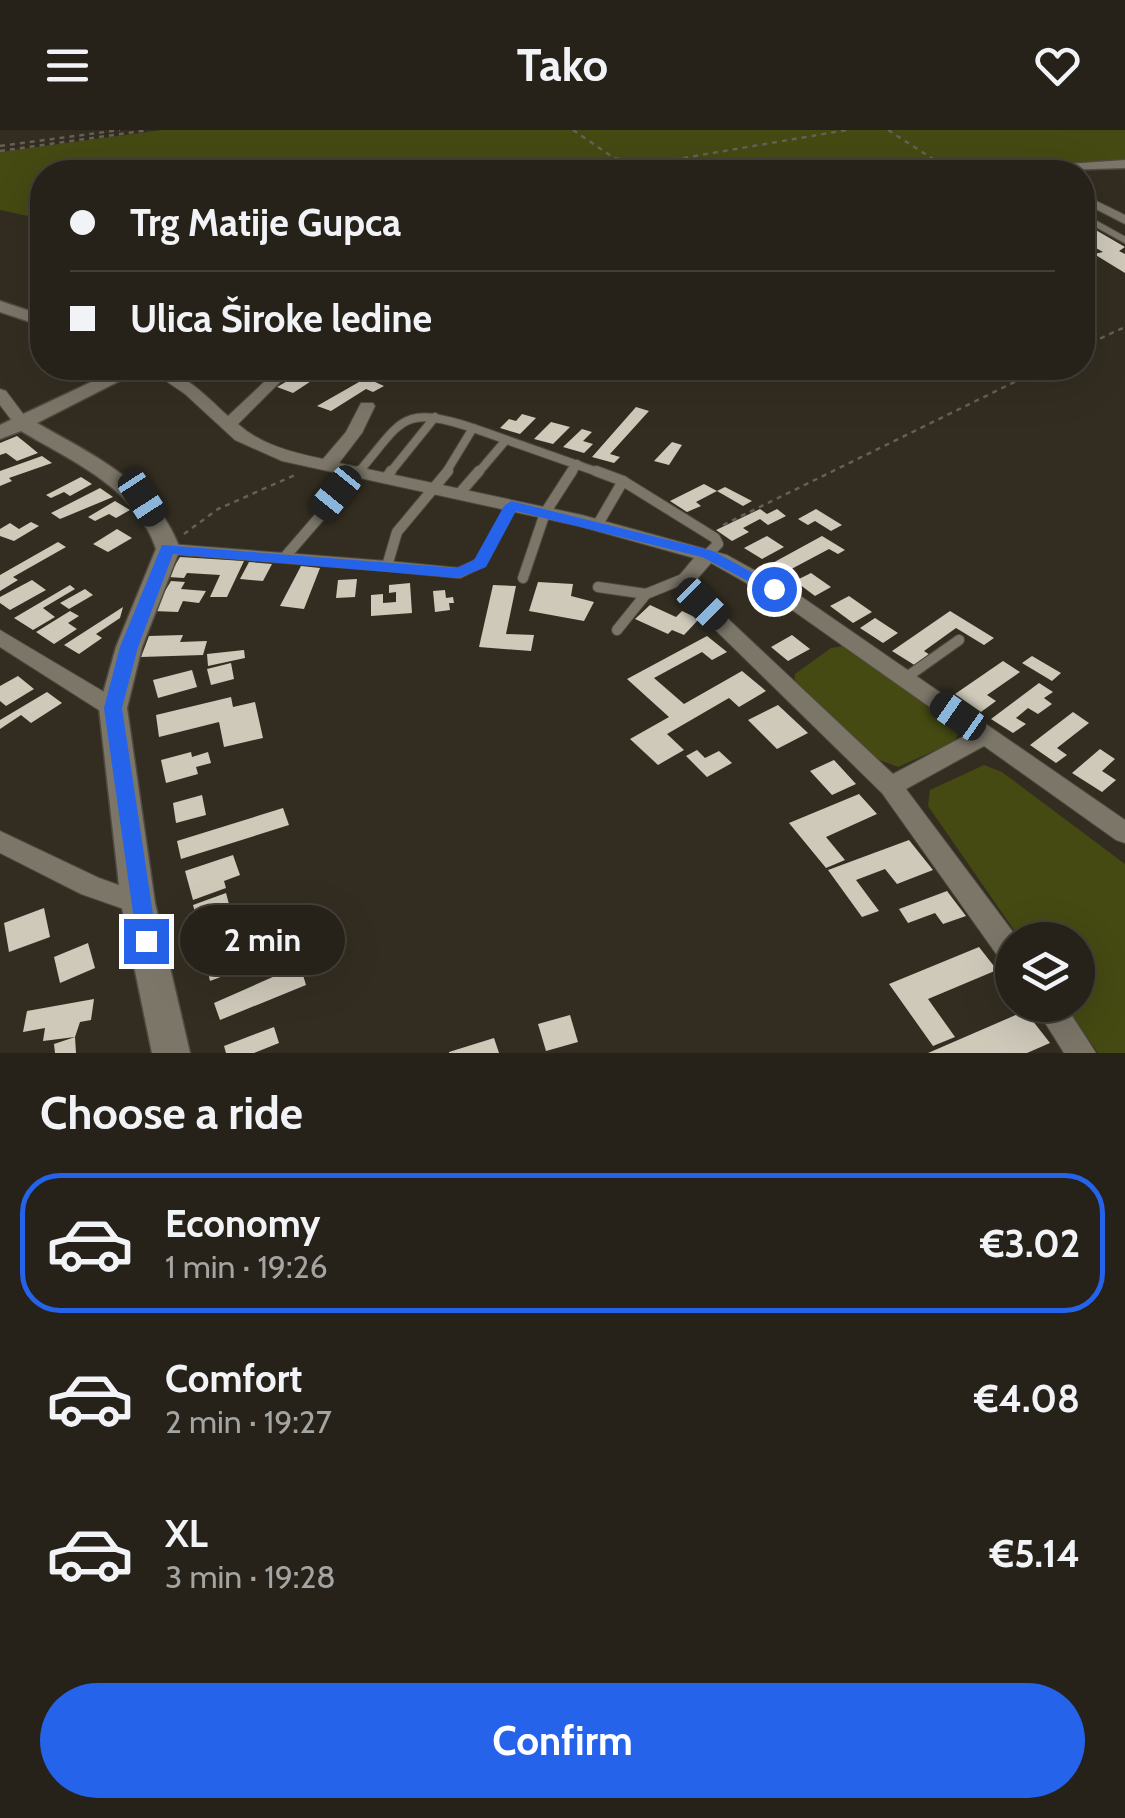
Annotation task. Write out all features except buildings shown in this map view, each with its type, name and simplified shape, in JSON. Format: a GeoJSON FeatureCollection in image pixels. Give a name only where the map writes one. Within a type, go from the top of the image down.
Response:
{"type":"FeatureCollection","features":[{"type":"Feature","properties":{"kind":"street"},"geometry":{"type":"LineString","coordinates":[[1095,167],[1125,164]]}},
{"type":"Feature","properties":{"kind":"street"},"geometry":{"type":"LineString","coordinates":[[1095,206],[1125,224]]}},
{"type":"Feature","properties":{"kind":"street"},"geometry":{"type":"LineString","coordinates":[[0,306],[30,317]]}},
{"type":"Feature","properties":{"kind":"street"},"geometry":{"type":"LineString","coordinates":[[0,433],[110,380]]}},
{"type":"Feature","properties":{"kind":"street"},"geometry":{"type":"LineString","coordinates":[[174,380],[240,436],[288,457],[598,524],[708,543],[1125,833]]}},
{"type":"Feature","properties":{"kind":"street"},"geometry":{"type":"LineString","coordinates":[[227,426],[275,380]]}},
{"type":"Feature","properties":{"kind":"street"},"geometry":{"type":"LineString","coordinates":[[0,394],[22,423],[142,498],[165,532],[168,548],[129,647],[113,708],[138,904],[171,1053]]}},
{"type":"Feature","properties":{"kind":"street"},"geometry":{"type":"LineString","coordinates":[[327,466],[354,432],[367,406]]}},
{"type":"Feature","properties":{"kind":"street"},"geometry":{"type":"LineString","coordinates":[[708,543],[688,577],[690,588],[891,786],[995,930]]}},
{"type":"Feature","properties":{"kind":"street"},"geometry":{"type":"LineString","coordinates":[[0,637],[113,708]]}},
{"type":"Feature","properties":{"kind":"street"},"geometry":{"type":"LineString","coordinates":[[891,786],[986,736]]}},
{"type":"Feature","properties":{"kind":"street"},"geometry":{"type":"LineString","coordinates":[[0,842],[90,886],[138,904]]}},
{"type":"Feature","properties":{"kind":"street"},"geometry":{"type":"LineString","coordinates":[[1060,1022],[1081,1053]]}},
{"type":"Feature","properties":{"kind":"lane"},"geometry":{"type":"LineString","coordinates":[[1095,223],[1125,240]]}},
{"type":"Feature","properties":{"kind":"lane"},"geometry":{"type":"LineString","coordinates":[[1107,230],[1125,224]]}},
{"type":"Feature","properties":{"kind":"lane"},"geometry":{"type":"LineString","coordinates":[[282,560],[336,493],[404,419],[416,414],[473,428],[622,481],[708,543]]}},
{"type":"Feature","properties":{"kind":"lane"},"geometry":{"type":"LineString","coordinates":[[387,477],[436,417]]}},
{"type":"Feature","properties":{"kind":"lane"},"geometry":{"type":"LineString","coordinates":[[387,566],[388,548],[395,534],[456,464],[473,428]]}},
{"type":"Feature","properties":{"kind":"lane"},"geometry":{"type":"LineString","coordinates":[[459,494],[506,440]]}},
{"type":"Feature","properties":{"kind":"lane"},"geometry":{"type":"LineString","coordinates":[[523,578],[545,513],[578,464]]}},
{"type":"Feature","properties":{"kind":"lane"},"geometry":{"type":"LineString","coordinates":[[598,524],[622,481]]}},
{"type":"Feature","properties":{"kind":"lane"},"geometry":{"type":"LineString","coordinates":[[168,548],[458,573],[480,564],[511,506]]}},
{"type":"Feature","properties":{"kind":"lane"},"geometry":{"type":"LineString","coordinates":[[617,630],[646,594],[688,577]]}},
{"type":"Feature","properties":{"kind":"lane"},"geometry":{"type":"LineString","coordinates":[[598,586],[646,594]]}},
{"type":"Feature","properties":{"kind":"lane"},"geometry":{"type":"LineString","coordinates":[[904,678],[958,640]]}},
{"type":"Feature","properties":{"kind":"path"},"geometry":{"type":"LineString","coordinates":[[0,146],[120,130]]}},
{"type":"Feature","properties":{"kind":"path"},"geometry":{"type":"LineString","coordinates":[[0,151],[149,130]]}},
{"type":"Feature","properties":{"kind":"path"},"geometry":{"type":"LineString","coordinates":[[573,130],[622,160]]}},
{"type":"Feature","properties":{"kind":"path"},"geometry":{"type":"LineString","coordinates":[[678,160],[847,130]]}},
{"type":"Feature","properties":{"kind":"path"},"geometry":{"type":"LineString","coordinates":[[888,130],[934,160]]}},
{"type":"Feature","properties":{"kind":"path"},"geometry":{"type":"LineString","coordinates":[[1095,341],[1125,326]]}},
{"type":"Feature","properties":{"kind":"path"},"geometry":{"type":"LineString","coordinates":[[708,543],[1020,380]]}},
{"type":"Feature","properties":{"kind":"path"},"geometry":{"type":"LineString","coordinates":[[168,548],[200,520],[227,504],[289,476],[327,466]]}},
{"type":"Feature","properties":{"kind":"green space"},"geometry":{"type":"Polygon","coordinates":[[[161,130],[1125,130],[1125,160],[1095,162],[30,160],[30,216],[0,210],[0,152],[161,130]]]}},
{"type":"Feature","properties":{"kind":"green space"},"geometry":{"type":"Polygon","coordinates":[[[844,646],[954,722],[959,733],[954,742],[898,767],[874,758],[794,683],[795,674],[831,648],[844,646]]]}},
{"type":"Feature","properties":{"kind":"green space"},"geometry":{"type":"Polygon","coordinates":[[[984,765],[1002,772],[1125,864],[1125,1053],[1098,1053],[1077,1022],[1095,1022],[1095,922],[1009,922],[928,806],[930,790],[984,765]]]}},
{"type":"Feature","properties":{"kind":"route"},"geometry":{"type":"LineString","coordinates":[[146,941],[113,708],[129,647],[168,548],[458,573],[480,564],[511,506],[708,554],[774,589]]}}]}
